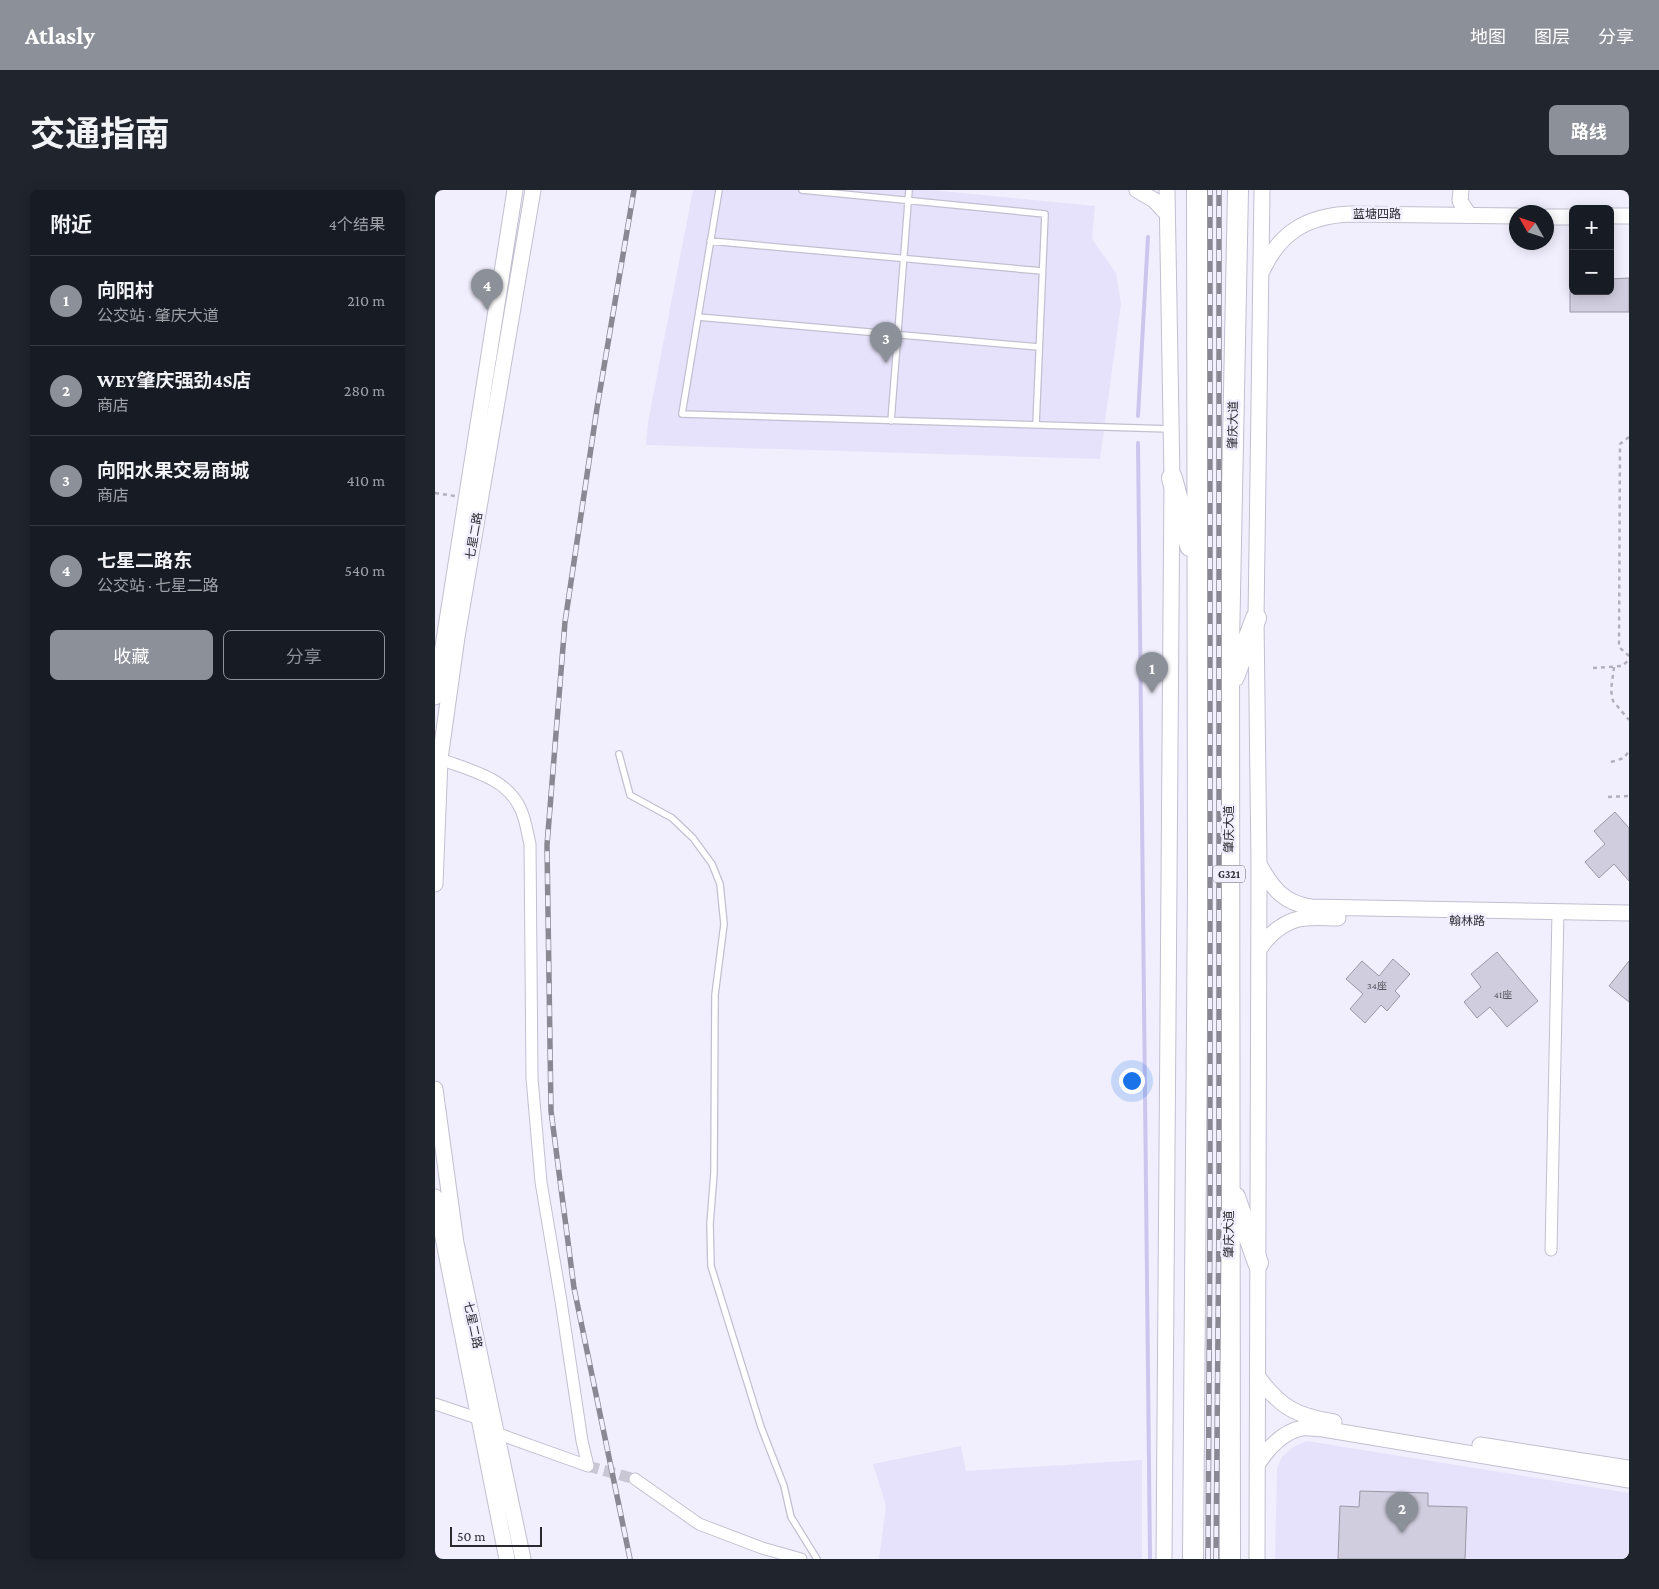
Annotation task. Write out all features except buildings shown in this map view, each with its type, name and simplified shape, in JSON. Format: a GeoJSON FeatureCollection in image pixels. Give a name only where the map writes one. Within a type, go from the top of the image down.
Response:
{"type":"FeatureCollection","features":[{"type":"Feature","properties":{"kind":"highway","name":"G321"},"geometry":{"type":"LineString","coordinates":[[1193,1559],[1198,887],[1197,190]]}},
{"type":"Feature","properties":{"kind":"highway","name":"肇庆大道"},"geometry":{"type":"LineString","coordinates":[[1230,1559],[1229,691],[1238,190]]}},
{"type":"Feature","properties":{"kind":"highway"},"geometry":{"type":"LineString","coordinates":[[1172,478],[1197,572]]}},
{"type":"Feature","properties":{"kind":"highway"},"geometry":{"type":"LineString","coordinates":[[1229,691],[1256,618]]}},
{"type":"Feature","properties":{"kind":"highway"},"geometry":{"type":"LineString","coordinates":[[1229,1182],[1258,1263]]}},
{"type":"Feature","properties":{"kind":"street","name":"七星二路"},"geometry":{"type":"LineString","coordinates":[[435,697],[515,190]]}},
{"type":"Feature","properties":{"kind":"street","name":"七星二路"},"geometry":{"type":"LineString","coordinates":[[435,884],[437,759],[533,190]]}},
{"type":"Feature","properties":{"kind":"street"},"geometry":{"type":"LineString","coordinates":[[1137,190],[1154,200],[1167,214]]}},
{"type":"Feature","properties":{"kind":"street"},"geometry":{"type":"LineString","coordinates":[[1164,1559],[1172,478],[1167,190]]}},
{"type":"Feature","properties":{"kind":"street"},"geometry":{"type":"LineString","coordinates":[[1257,1559],[1259,865],[1256,618],[1262,190]]}},
{"type":"Feature","properties":{"kind":"street"},"geometry":{"type":"LineString","coordinates":[[1461,190],[1460,201],[1469,215]]}},
{"type":"Feature","properties":{"kind":"street","name":"蓝塘四路"},"geometry":{"type":"LineString","coordinates":[[1261,272],[1268,257],[1278,244],[1290,233],[1308,222],[1319,218],[1350,214],[1509,216]]}},
{"type":"Feature","properties":{"kind":"street"},"geometry":{"type":"LineString","coordinates":[[1614,216],[1629,216]]}},
{"type":"Feature","properties":{"kind":"street"},"geometry":{"type":"LineString","coordinates":[[1554,217],[1569,217]]}},
{"type":"Feature","properties":{"kind":"street"},"geometry":{"type":"LineString","coordinates":[[437,759],[487,777],[499,784],[511,794],[520,808],[526,824],[529,844],[532,1078],[541,1182],[582,1441],[588,1466],[496,1433]]}},
{"type":"Feature","properties":{"kind":"street"},"geometry":{"type":"LineString","coordinates":[[1259,865],[1269,883],[1281,896],[1300,905],[1308,912],[1280,928],[1264,942],[1259,950]]}},
{"type":"Feature","properties":{"kind":"street","name":"翰林路"},"geometry":{"type":"LineString","coordinates":[[1308,912],[1558,917],[1629,923]]}},
{"type":"Feature","properties":{"kind":"street","name":"翰林路"},"geometry":{"type":"LineString","coordinates":[[1558,917],[1629,913]]}},
{"type":"Feature","properties":{"kind":"street"},"geometry":{"type":"LineString","coordinates":[[1551,1250],[1558,917]]}},
{"type":"Feature","properties":{"kind":"street","name":"七星二路"},"geometry":{"type":"LineString","coordinates":[[435,1089],[456,1243],[523,1559]]}},
{"type":"Feature","properties":{"kind":"street","name":"七星二路"},"geometry":{"type":"LineString","coordinates":[[435,1197],[507,1559]]}},
{"type":"Feature","properties":{"kind":"street"},"geometry":{"type":"LineString","coordinates":[[1258,1377],[1279,1402],[1289,1409],[1319,1420],[1629,1468]]}},
{"type":"Feature","properties":{"kind":"street"},"geometry":{"type":"LineString","coordinates":[[435,1404],[479,1419]]}},
{"type":"Feature","properties":{"kind":"street"},"geometry":{"type":"LineString","coordinates":[[1257,1466],[1266,1451],[1280,1438],[1302,1428],[1323,1429],[1629,1480]]}},
{"type":"Feature","properties":{"kind":"street"},"geometry":{"type":"LineString","coordinates":[[635,1479],[699,1524],[762,1548],[801,1559]]}},
{"type":"Feature","properties":{"kind":"lane"},"geometry":{"type":"LineString","coordinates":[[719,190],[682,414],[1171,429]]}},
{"type":"Feature","properties":{"kind":"lane"},"geometry":{"type":"LineString","coordinates":[[802,190],[1045,214],[1036,425]]}},
{"type":"Feature","properties":{"kind":"lane"},"geometry":{"type":"LineString","coordinates":[[891,420],[909,190]]}},
{"type":"Feature","properties":{"kind":"lane"},"geometry":{"type":"LineString","coordinates":[[710,241],[1042,272]]}},
{"type":"Feature","properties":{"kind":"lane"},"geometry":{"type":"LineString","coordinates":[[698,317],[1039,346]]}},
{"type":"Feature","properties":{"kind":"lane"},"geometry":{"type":"LineString","coordinates":[[619,754],[630,795],[672,818],[693,838],[711,864],[720,884],[724,924],[715,995],[714,1173],[711,1266],[761,1427],[784,1486],[791,1517],[817,1559]]}},
{"type":"Feature","properties":{"kind":"path"},"geometry":{"type":"LineString","coordinates":[[1629,437],[1620,444],[1619,637],[1619,646],[1629,656]]}},
{"type":"Feature","properties":{"kind":"path"},"geometry":{"type":"LineString","coordinates":[[435,493],[466,497]]}},
{"type":"Feature","properties":{"kind":"path"},"geometry":{"type":"LineString","coordinates":[[1593,668],[1621,666],[1629,660]]}},
{"type":"Feature","properties":{"kind":"path"},"geometry":{"type":"LineString","coordinates":[[1614,667],[1611,690],[1613,701],[1629,720]]}},
{"type":"Feature","properties":{"kind":"path"},"geometry":{"type":"LineString","coordinates":[[1611,762],[1624,758],[1629,751]]}},
{"type":"Feature","properties":{"kind":"path"},"geometry":{"type":"LineString","coordinates":[[1608,797],[1629,796]]}},
{"type":"Feature","properties":{"kind":"shaded area"},"geometry":{"type":"Polygon","coordinates":[[[693,190],[932,190],[1095,206],[1092,239],[1116,273],[1121,304],[1100,459],[646,445],[648,422],[693,190]]]}},
{"type":"Feature","properties":{"kind":"shaded area"},"geometry":{"type":"Polygon","coordinates":[[[1307,1441],[1629,1493],[1629,1559],[1275,1559],[1277,1468],[1282,1457],[1293,1447],[1307,1441]]]}},
{"type":"Feature","properties":{"kind":"shaded area"},"geometry":{"type":"Polygon","coordinates":[[[961,1446],[966,1471],[1142,1460],[1142,1559],[879,1559],[886,1506],[873,1464],[961,1446]]]}},
{"type":"Feature","properties":{"kind":"waterway"},"geometry":{"type":"LineString","coordinates":[[1138,416],[1148,237]]}},
{"type":"Feature","properties":{"kind":"waterway"},"geometry":{"type":"LineString","coordinates":[[1138,443],[1150,1559]]}},
{"type":"Feature","properties":{"kind":"tunnel"},"geometry":{"type":"LineString","coordinates":[[588,1466],[635,1479]]}},
{"type":"Feature","properties":{"kind":"railway"},"geometry":{"type":"LineString","coordinates":[[630,1559],[574,1288],[551,1111],[547,845],[565,622],[597,408],[634,190]]}},
{"type":"Feature","properties":{"kind":"railway"},"geometry":{"type":"LineString","coordinates":[[1208,1559],[1210,190]]}},
{"type":"Feature","properties":{"kind":"railway"},"geometry":{"type":"LineString","coordinates":[[1216,1559],[1219,1215],[1219,190]]}},
{"type":"Feature","properties":{"kind":"place","name":"七星二路东"},"geometry":{"type":"Point","coordinates":[487,310]}},
{"type":"Feature","properties":{"kind":"place","name":"向阳水果交易商城"},"geometry":{"type":"Point","coordinates":[886,363]}},
{"type":"Feature","properties":{"kind":"place","name":"向阳村"},"geometry":{"type":"Point","coordinates":[1152,693]}},
{"type":"Feature","properties":{"kind":"place","name":"WEY肇庆强劲4S店"},"geometry":{"type":"Point","coordinates":[1402,1533]}}]}
